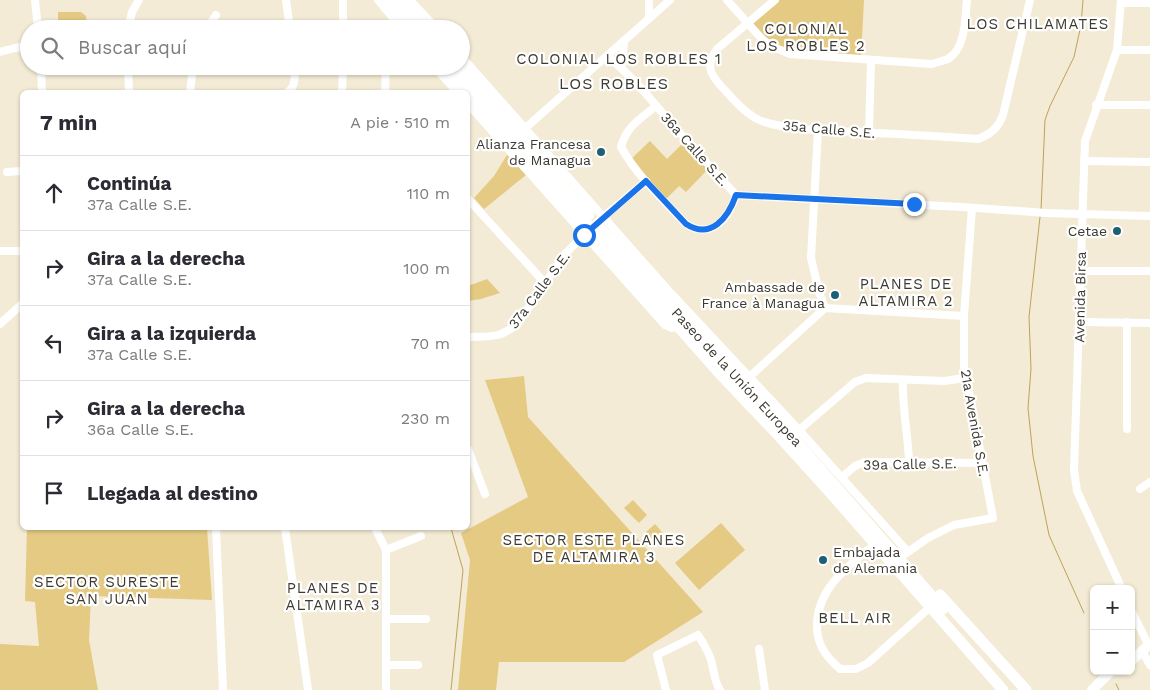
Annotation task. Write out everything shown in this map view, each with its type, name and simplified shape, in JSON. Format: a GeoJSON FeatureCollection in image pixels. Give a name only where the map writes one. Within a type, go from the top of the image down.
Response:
{"type":"FeatureCollection","features":[{"type":"Feature","properties":{"kind":"highway"},"geometry":{"type":"LineString","coordinates":[[387,0],[408,20]]}},
{"type":"Feature","properties":{"kind":"highway"},"geometry":{"type":"LineString","coordinates":[[403,2],[412,20]]}},
{"type":"Feature","properties":{"kind":"highway","name":"Paseo de la Unión Europea"},"geometry":{"type":"LineString","coordinates":[[455,75],[518,135]]}},
{"type":"Feature","properties":{"kind":"highway","name":"Paseo de la Unión Europea"},"geometry":{"type":"LineString","coordinates":[[468,75],[594,226],[682,324],[722,376],[878,542],[1012,690]]}},
{"type":"Feature","properties":{"kind":"highway","name":"Paseo de la Unión Europea"},"geometry":{"type":"LineString","coordinates":[[682,324],[746,379],[878,542],[913,594],[996,690]]}},
{"type":"Feature","properties":{"kind":"highway"},"geometry":{"type":"LineString","coordinates":[[878,542],[905,554],[1026,690]]}},
{"type":"Feature","properties":{"kind":"highway","name":"Paseo de la Unión Europea"},"geometry":{"type":"LineString","coordinates":[[896,569],[1003,690]]}},
{"type":"Feature","properties":{"kind":"main road"},"geometry":{"type":"LineString","coordinates":[[1135,656],[1144,645]]}},
{"type":"Feature","properties":{"kind":"main road"},"geometry":{"type":"LineString","coordinates":[[1092,690],[1106,675]]}},
{"type":"Feature","properties":{"kind":"main road"},"geometry":{"type":"LineString","coordinates":[[1101,690],[1116,675]]}},
{"type":"Feature","properties":{"kind":"street"},"geometry":{"type":"LineString","coordinates":[[35,0],[37,20]]}},
{"type":"Feature","properties":{"kind":"street"},"geometry":{"type":"LineString","coordinates":[[130,20],[138,0]]}},
{"type":"Feature","properties":{"kind":"street"},"geometry":{"type":"LineString","coordinates":[[286,0],[289,20]]}},
{"type":"Feature","properties":{"kind":"street"},"geometry":{"type":"LineString","coordinates":[[344,0],[344,20]]}},
{"type":"Feature","properties":{"kind":"street"},"geometry":{"type":"LineString","coordinates":[[378,0],[395,20]]}},
{"type":"Feature","properties":{"kind":"street"},"geometry":{"type":"LineString","coordinates":[[649,0],[649,18]]}},
{"type":"Feature","properties":{"kind":"street"},"geometry":{"type":"LineString","coordinates":[[727,0],[771,46],[790,54],[932,64],[948,59],[959,48],[964,30],[967,0]]}},
{"type":"Feature","properties":{"kind":"street","name":"35a Calle S.E."},"geometry":{"type":"LineString","coordinates":[[775,0],[714,54],[710,71],[739,105],[757,119],[771,124],[818,130],[978,139],[986,136],[998,126],[1006,104],[1030,0]]}},
{"type":"Feature","properties":{"kind":"street"},"geometry":{"type":"LineString","coordinates":[[403,2],[425,20]]}},
{"type":"Feature","properties":{"kind":"street"},"geometry":{"type":"LineString","coordinates":[[470,68],[518,135],[665,2]]}},
{"type":"Feature","properties":{"kind":"street"},"geometry":{"type":"LineString","coordinates":[[1121,2],[1150,3]]}},
{"type":"Feature","properties":{"kind":"street","name":"Avenida Birsa"},"geometry":{"type":"LineString","coordinates":[[1120,585],[1077,492],[1074,461],[1085,141],[1116,50],[1121,2]]}},
{"type":"Feature","properties":{"kind":"street"},"geometry":{"type":"LineString","coordinates":[[213,20],[216,15]]}},
{"type":"Feature","properties":{"kind":"street"},"geometry":{"type":"LineString","coordinates":[[622,68],[624,41]]}},
{"type":"Feature","properties":{"kind":"street"},"geometry":{"type":"LineString","coordinates":[[0,52],[20,47]]}},
{"type":"Feature","properties":{"kind":"street"},"geometry":{"type":"LineString","coordinates":[[1116,50],[1150,50]]}},
{"type":"Feature","properties":{"kind":"street","name":"36a Calle S.E."},"geometry":{"type":"LineString","coordinates":[[607,56],[641,86],[656,106],[736,195],[815,198],[1033,213],[1150,216]]}},
{"type":"Feature","properties":{"kind":"street"},"geometry":{"type":"LineString","coordinates":[[869,133],[871,60]]}},
{"type":"Feature","properties":{"kind":"street"},"geometry":{"type":"LineString","coordinates":[[41,75],[42,90]]}},
{"type":"Feature","properties":{"kind":"street"},"geometry":{"type":"LineString","coordinates":[[128,75],[129,90]]}},
{"type":"Feature","properties":{"kind":"street"},"geometry":{"type":"LineString","coordinates":[[190,90],[192,75]]}},
{"type":"Feature","properties":{"kind":"street"},"geometry":{"type":"LineString","coordinates":[[291,90],[295,75]]}},
{"type":"Feature","properties":{"kind":"street"},"geometry":{"type":"LineString","coordinates":[[342,90],[343,75]]}},
{"type":"Feature","properties":{"kind":"street"},"geometry":{"type":"LineString","coordinates":[[385,90],[386,75]]}},
{"type":"Feature","properties":{"kind":"street"},"geometry":{"type":"LineString","coordinates":[[442,75],[455,90]]}},
{"type":"Feature","properties":{"kind":"street"},"geometry":{"type":"LineString","coordinates":[[1096,105],[1150,106]]}},
{"type":"Feature","properties":{"kind":"street"},"geometry":{"type":"LineString","coordinates":[[470,106],[594,226],[667,289],[746,379],[799,430],[905,554]]}},
{"type":"Feature","properties":{"kind":"street"},"geometry":{"type":"LineString","coordinates":[[656,106],[632,126],[624,136],[621,147],[630,162],[646,181],[686,224],[694,229],[704,230],[714,227],[727,215],[736,195]]}},
{"type":"Feature","properties":{"kind":"street"},"geometry":{"type":"LineString","coordinates":[[818,130],[811,258],[825,308]]}},
{"type":"Feature","properties":{"kind":"street"},"geometry":{"type":"LineString","coordinates":[[1084,161],[1150,162]]}},
{"type":"Feature","properties":{"kind":"street"},"geometry":{"type":"LineString","coordinates":[[6,172],[20,171]]}},
{"type":"Feature","properties":{"kind":"street","name":"37a Calle S.E."},"geometry":{"type":"LineString","coordinates":[[470,337],[500,335],[509,331],[518,323],[564,254],[646,181]]}},
{"type":"Feature","properties":{"kind":"street"},"geometry":{"type":"LineString","coordinates":[[470,201],[545,283]]}},
{"type":"Feature","properties":{"kind":"street","name":"21a Avenida S.E."},"geometry":{"type":"LineString","coordinates":[[905,554],[928,538],[954,525],[993,518],[964,366],[964,316],[972,208]]}},
{"type":"Feature","properties":{"kind":"street"},"geometry":{"type":"LineString","coordinates":[[594,226],[665,325],[672,328],[682,324]]}},
{"type":"Feature","properties":{"kind":"street"},"geometry":{"type":"LineString","coordinates":[[0,251],[20,251]]}},
{"type":"Feature","properties":{"kind":"street"},"geometry":{"type":"LineString","coordinates":[[1080,271],[1150,272]]}},
{"type":"Feature","properties":{"kind":"street"},"geometry":{"type":"LineString","coordinates":[[0,324],[20,306]]}},
{"type":"Feature","properties":{"kind":"street"},"geometry":{"type":"LineString","coordinates":[[746,379],[825,308],[964,316]]}},
{"type":"Feature","properties":{"kind":"street"},"geometry":{"type":"LineString","coordinates":[[1080,322],[1150,323]]}},
{"type":"Feature","properties":{"kind":"street"},"geometry":{"type":"LineString","coordinates":[[1127,322],[1127,429]]}},
{"type":"Feature","properties":{"kind":"street"},"geometry":{"type":"LineString","coordinates":[[799,430],[855,382],[866,378],[944,381],[965,378]]}},
{"type":"Feature","properties":{"kind":"street"},"geometry":{"type":"LineString","coordinates":[[903,380],[902,406],[908,437],[909,461]]}},
{"type":"Feature","properties":{"kind":"street"},"geometry":{"type":"LineString","coordinates":[[470,456],[485,494]]}},
{"type":"Feature","properties":{"kind":"street","name":"39a Calle S.E."},"geometry":{"type":"LineString","coordinates":[[842,478],[855,466],[865,462],[982,463]]}},
{"type":"Feature","properties":{"kind":"street"},"geometry":{"type":"LineString","coordinates":[[1140,490],[1150,482]]}},
{"type":"Feature","properties":{"kind":"street"},"geometry":{"type":"LineString","coordinates":[[216,530],[223,690]]}},
{"type":"Feature","properties":{"kind":"street"},"geometry":{"type":"LineString","coordinates":[[285,530],[308,690]]}},
{"type":"Feature","properties":{"kind":"street"},"geometry":{"type":"LineString","coordinates":[[376,530],[386,550],[386,690]]}},
{"type":"Feature","properties":{"kind":"street"},"geometry":{"type":"LineString","coordinates":[[386,550],[421,536]]}},
{"type":"Feature","properties":{"kind":"street"},"geometry":{"type":"LineString","coordinates":[[878,542],[843,572],[824,594],[818,611],[817,631],[819,643],[825,655],[840,669],[856,669],[868,663],[928,610]]}},
{"type":"Feature","properties":{"kind":"street"},"geometry":{"type":"LineString","coordinates":[[387,619],[426,619]]}},
{"type":"Feature","properties":{"kind":"street"},"geometry":{"type":"LineString","coordinates":[[1135,621],[1150,665]]}},
{"type":"Feature","properties":{"kind":"street"},"geometry":{"type":"LineString","coordinates":[[666,690],[657,655],[698,635],[711,659],[717,686],[720,690]]}},
{"type":"Feature","properties":{"kind":"street"},"geometry":{"type":"LineString","coordinates":[[759,649],[765,690]]}},
{"type":"Feature","properties":{"kind":"street"},"geometry":{"type":"LineString","coordinates":[[386,664],[418,665]]}},
{"type":"Feature","properties":{"kind":"shaded area"},"geometry":{"type":"Polygon","coordinates":[[[779,0],[864,0],[861,57],[794,52],[771,42],[752,24],[779,0]]]}},
{"type":"Feature","properties":{"kind":"shaded area"},"geometry":{"type":"Polygon","coordinates":[[[58,12],[81,12],[86,16],[86,20],[58,20],[58,12]]]}},
{"type":"Feature","properties":{"kind":"shaded area"},"geometry":{"type":"Polygon","coordinates":[[[686,140],[710,167],[686,192],[679,186],[664,201],[629,161],[650,141],[667,159],[686,140]]]}},
{"type":"Feature","properties":{"kind":"shaded area"},"geometry":{"type":"Polygon","coordinates":[[[507,155],[526,175],[484,209],[474,198],[494,176],[507,155]]]}},
{"type":"Feature","properties":{"kind":"shaded area"},"geometry":{"type":"Polygon","coordinates":[[[487,279],[500,293],[470,301],[470,285],[487,279]]]}},
{"type":"Feature","properties":{"kind":"shaded area"},"geometry":{"type":"Polygon","coordinates":[[[524,376],[528,417],[703,612],[624,662],[499,662],[496,690],[458,690],[470,560],[461,533],[470,530],[470,528],[528,497],[485,380],[524,376]]]}},
{"type":"Feature","properties":{"kind":"shaded area"},"geometry":{"type":"Polygon","coordinates":[[[633,500],[647,515],[639,523],[624,508],[633,500]]]}},
{"type":"Feature","properties":{"kind":"shaded area"},"geometry":{"type":"Polygon","coordinates":[[[721,523],[745,550],[699,590],[675,563],[721,523]]]}},
{"type":"Feature","properties":{"kind":"shaded area"},"geometry":{"type":"Polygon","coordinates":[[[655,524],[669,540],[660,548],[646,532],[655,524]]]}},
{"type":"Feature","properties":{"kind":"shaded area"},"geometry":{"type":"Polygon","coordinates":[[[27,530],[207,530],[212,600],[91,596],[89,640],[98,690],[0,690],[0,644],[39,646],[35,602],[25,601],[27,530]]]}},
{"type":"Feature","properties":{"kind":"waterway"},"geometry":{"type":"LineString","coordinates":[[1041,210],[1045,120],[1074,57],[1081,25],[1083,0]]}},
{"type":"Feature","properties":{"kind":"waterway"},"geometry":{"type":"LineString","coordinates":[[1040,217],[1029,317],[1031,369],[1028,408],[1033,456],[1049,535],[1084,613]]}},
{"type":"Feature","properties":{"kind":"waterway"},"geometry":{"type":"LineString","coordinates":[[451,690],[463,570],[452,530]]}},
{"type":"Feature","properties":{"kind":"waterway"},"geometry":{"type":"LineString","coordinates":[[1116,684],[1119,690]]}},
{"type":"Feature","properties":{"kind":"place","name":"Alianza Francesa de Managua"},"geometry":{"type":"Point","coordinates":[601,152]}},
{"type":"Feature","properties":{"kind":"place","name":"Cetae"},"geometry":{"type":"Point","coordinates":[1117,231]}},
{"type":"Feature","properties":{"kind":"place","name":"Ambassade de France à Managua"},"geometry":{"type":"Point","coordinates":[835,295]}},
{"type":"Feature","properties":{"kind":"place","name":"Embajada de Alemania"},"geometry":{"type":"Point","coordinates":[823,560]}},
{"type":"Feature","properties":{"kind":"district","name":"LOS CHILAMATES"},"geometry":{"type":"Point","coordinates":[1038,24]}},
{"type":"Feature","properties":{"kind":"district","name":"COLONIAL LOS ROBLES 2"},"geometry":{"type":"Point","coordinates":[806,38]}},
{"type":"Feature","properties":{"kind":"district","name":"COLONIAL LOS ROBLES 1"},"geometry":{"type":"Point","coordinates":[619,59]}},
{"type":"Feature","properties":{"kind":"district","name":"LOS ROBLES"},"geometry":{"type":"Point","coordinates":[614,83]}},
{"type":"Feature","properties":{"kind":"district","name":"PLANES DE ALTAMIRA 2"},"geometry":{"type":"Point","coordinates":[906,292]}},
{"type":"Feature","properties":{"kind":"district","name":"SECTOR ESTE PLANES DE ALTAMIRA 3"},"geometry":{"type":"Point","coordinates":[594,548]}},
{"type":"Feature","properties":{"kind":"district","name":"SECTOR SURESTE SAN JUAN"},"geometry":{"type":"Point","coordinates":[107,590]}},
{"type":"Feature","properties":{"kind":"district","name":"PLANES DE ALTAMIRA 3"},"geometry":{"type":"Point","coordinates":[333,596]}},
{"type":"Feature","properties":{"kind":"district","name":"BELL AIR"},"geometry":{"type":"Point","coordinates":[855,618]}},
{"type":"Feature","properties":{"kind":"route"},"geometry":{"type":"LineString","coordinates":[[584,235],[646,181],[686,224],[694,229],[704,230],[714,227],[727,215],[736,195],[914,204]]}}]}
